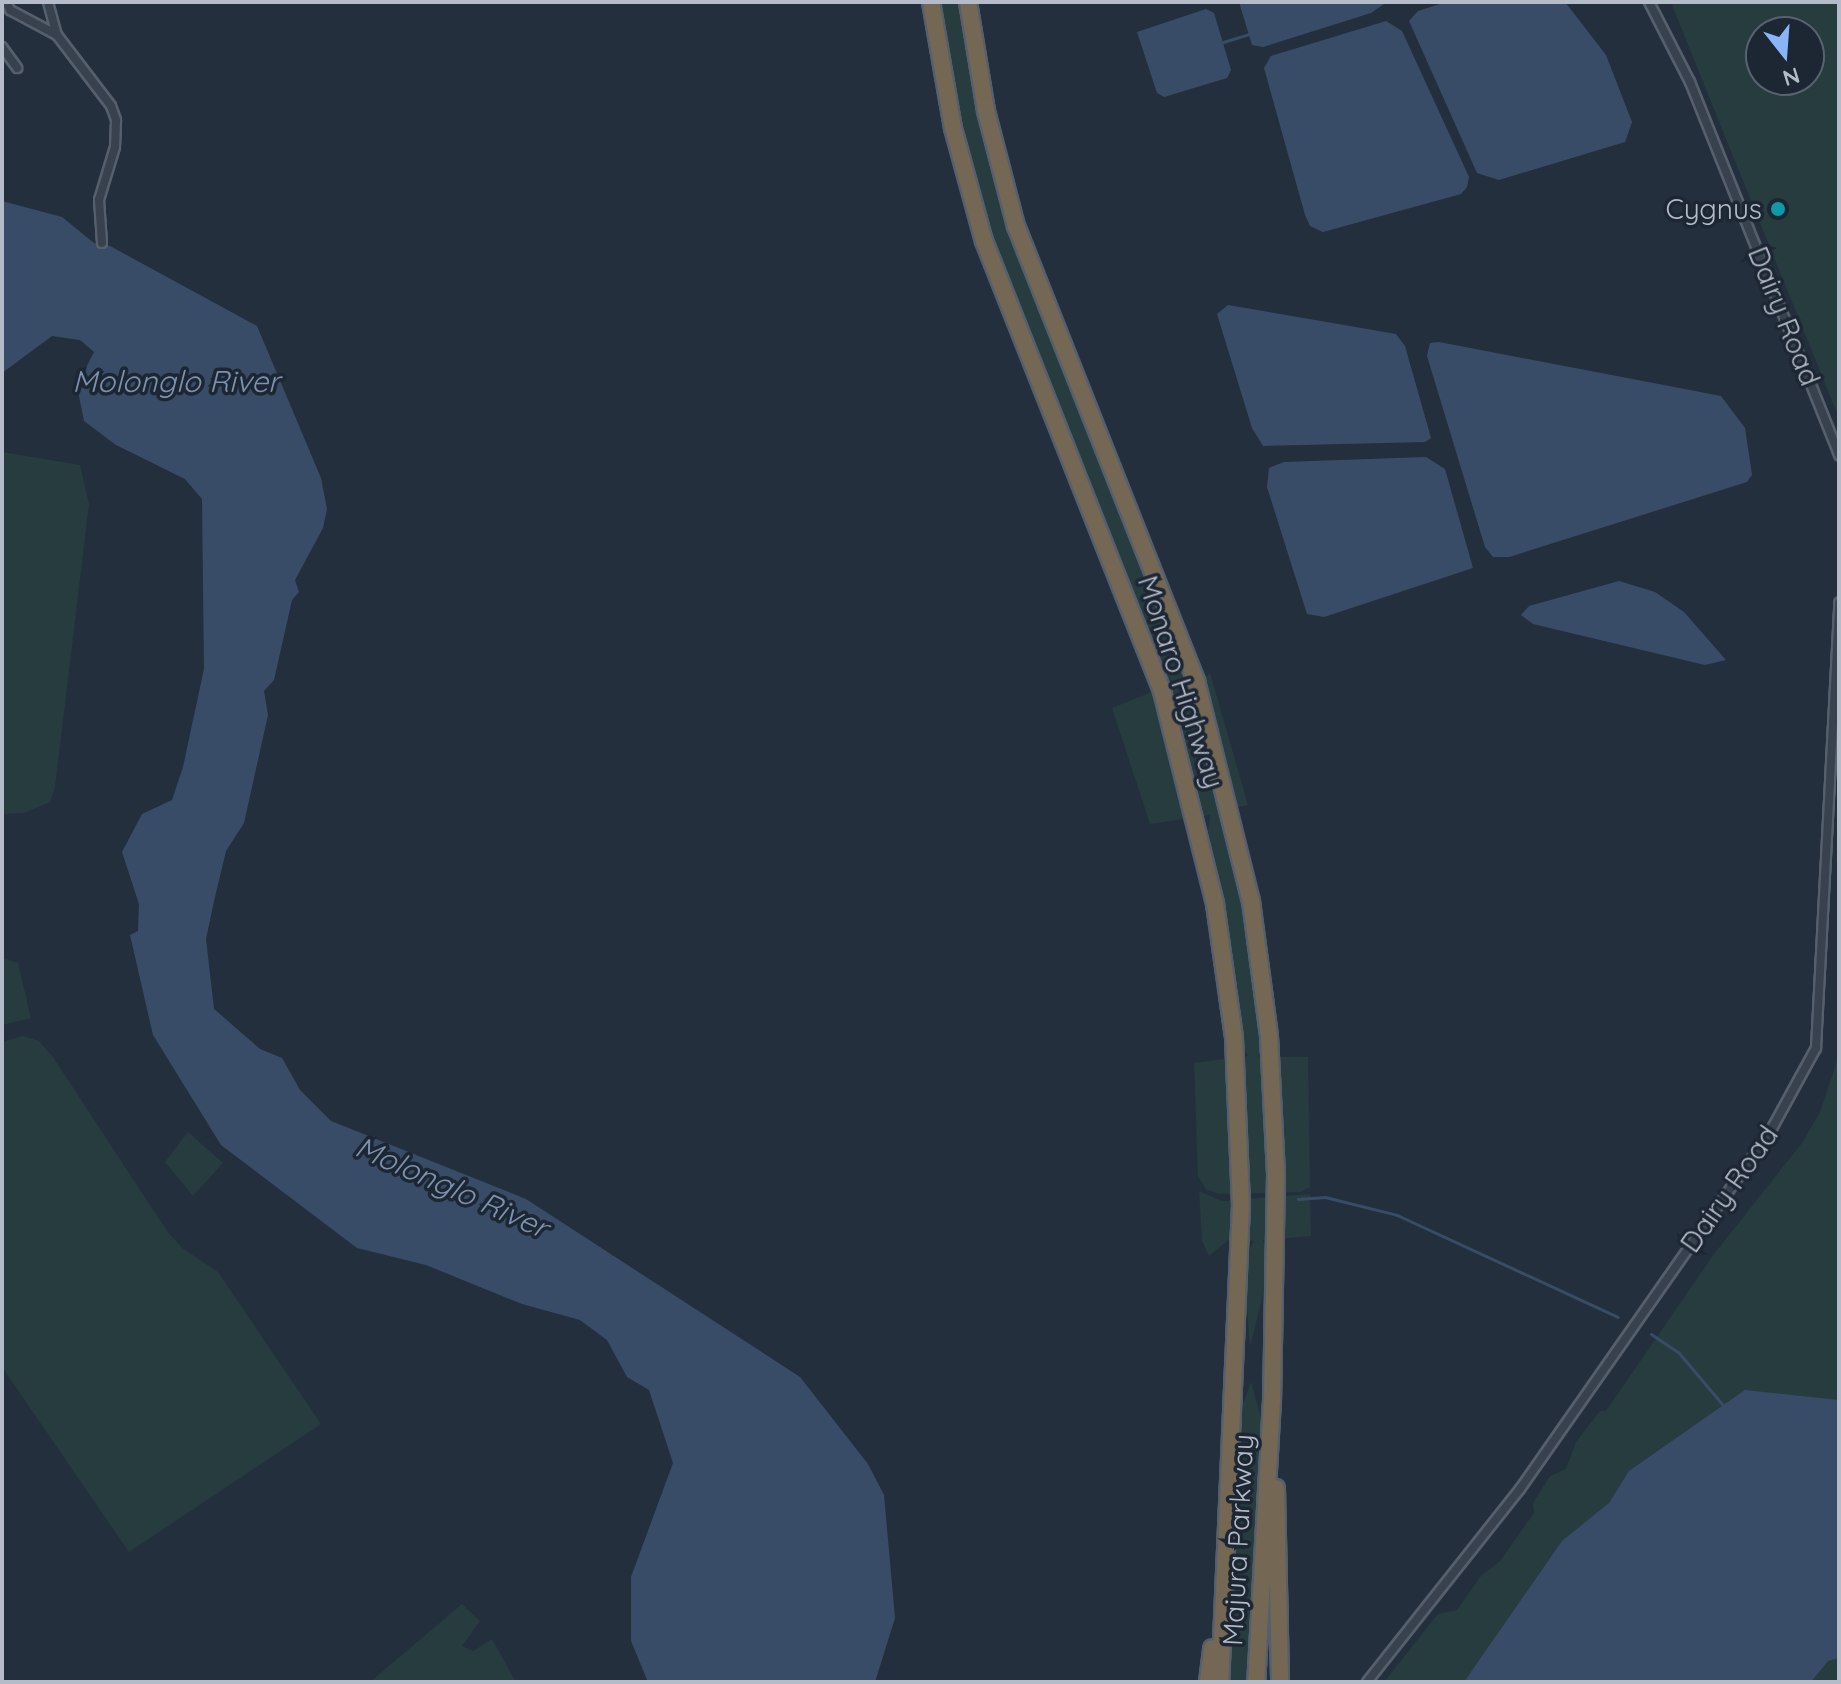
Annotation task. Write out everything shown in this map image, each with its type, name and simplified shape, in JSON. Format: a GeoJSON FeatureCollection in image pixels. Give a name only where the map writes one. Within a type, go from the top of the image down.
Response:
{"type":"FeatureCollection","features":[{"type":"Feature","properties":{"kind":"highway","name":"Monaro Highway"},"geometry":{"type":"LineString","coordinates":[[931,2],[953,128],[984,241],[1162,691],[1197,815],[1220,933],[1236,1061],[1240,1238],[1232,1407]]}},
{"type":"Feature","properties":{"kind":"highway","name":"Monaro Highway"},"geometry":{"type":"LineString","coordinates":[[968,2],[986,111],[1024,252],[1196,681],[1231,806],[1256,931],[1271,1060],[1276,1237],[1272,1400]]}},
{"type":"Feature","properties":{"kind":"highway","name":"Majura Parkway"},"geometry":{"type":"LineString","coordinates":[[1256,1682],[1272,1400]]}},
{"type":"Feature","properties":{"kind":"highway"},"geometry":{"type":"LineString","coordinates":[[1272,1400],[1280,1682]]}},
{"type":"Feature","properties":{"kind":"highway","name":"Majura Parkway"},"geometry":{"type":"LineString","coordinates":[[1220,1682],[1232,1407]]}},
{"type":"Feature","properties":{"kind":"highway"},"geometry":{"type":"LineString","coordinates":[[1208,1682],[1232,1407]]}},
{"type":"Feature","properties":{"kind":"street"},"geometry":{"type":"LineString","coordinates":[[48,2],[57,35],[111,106],[116,120],[115,147],[99,200],[102,243]]}},
{"type":"Feature","properties":{"kind":"street","name":"Dairy Road"},"geometry":{"type":"LineString","coordinates":[[1649,2],[1690,82],[1839,455]]}},
{"type":"Feature","properties":{"kind":"street"},"geometry":{"type":"LineString","coordinates":[[4,5],[57,35]]}},
{"type":"Feature","properties":{"kind":"street"},"geometry":{"type":"LineString","coordinates":[[2,47],[17,68]]}},
{"type":"Feature","properties":{"kind":"street","name":"Dairy Road"},"geometry":{"type":"LineString","coordinates":[[1367,1682],[1520,1489],[1770,1132],[1816,1048],[1839,603]]}},
{"type":"Feature","properties":{"kind":"green space"},"geometry":{"type":"Polygon","coordinates":[[[938,2],[961,2],[1018,248],[1132,527],[1185,668],[1184,682],[1204,679],[1210,673],[1248,805],[1220,811],[1229,826],[1244,897],[1263,1043],[1258,1057],[1308,1057],[1310,1187],[1301,1192],[1219,1194],[1206,1189],[1198,1176],[1194,1063],[1248,1056],[1241,1045],[1238,989],[1208,830],[1210,815],[1150,824],[1112,708],[1174,683],[1164,673],[1016,313],[980,205],[938,2]]]}},
{"type":"Feature","properties":{"kind":"green space"},"geometry":{"type":"Polygon","coordinates":[[[1683,2],[1839,2],[1839,418],[1672,5],[1683,2]]]}},
{"type":"Feature","properties":{"kind":"green space"},"geometry":{"type":"Polygon","coordinates":[[[2,452],[80,465],[89,504],[55,787],[50,802],[24,813],[2,814],[2,452]]]}},
{"type":"Feature","properties":{"kind":"green space"},"geometry":{"type":"Polygon","coordinates":[[[2,958],[18,963],[31,1018],[2,1025],[2,958]]]}},
{"type":"Feature","properties":{"kind":"green space"},"geometry":{"type":"Polygon","coordinates":[[[23,1036],[39,1041],[53,1057],[167,1231],[182,1248],[218,1272],[321,1424],[129,1552],[2,1367],[2,1042],[23,1036]]]}},
{"type":"Feature","properties":{"kind":"green space"},"geometry":{"type":"Polygon","coordinates":[[[1839,1055],[1839,1682],[1811,1682],[1820,1671],[1805,1682],[1384,1682],[1438,1614],[1457,1610],[1481,1576],[1500,1561],[1534,1513],[1533,1503],[1550,1476],[1566,1469],[1576,1442],[1600,1411],[1606,1411],[1714,1254],[1802,1143],[1820,1112],[1839,1055]]]}},
{"type":"Feature","properties":{"kind":"green space"},"geometry":{"type":"Polygon","coordinates":[[[188,1132],[223,1163],[193,1196],[165,1162],[188,1132]]]}},
{"type":"Feature","properties":{"kind":"green space"},"geometry":{"type":"Polygon","coordinates":[[[1199,1191],[1222,1201],[1310,1194],[1311,1236],[1263,1240],[1268,1257],[1266,1282],[1250,1347],[1245,1281],[1247,1254],[1254,1241],[1231,1238],[1209,1256],[1202,1241],[1199,1191]]]}},
{"type":"Feature","properties":{"kind":"green space"},"geometry":{"type":"Polygon","coordinates":[[[1251,1382],[1262,1421],[1251,1682],[1227,1682],[1240,1412],[1251,1382]]]}},
{"type":"Feature","properties":{"kind":"green space"},"geometry":{"type":"Polygon","coordinates":[[[462,1604],[480,1621],[462,1646],[473,1651],[492,1639],[516,1682],[370,1682],[462,1604]]]}},
{"type":"Feature","properties":{"kind":"water"},"geometry":{"type":"Polygon","coordinates":[[[1239,2],[1384,4],[1371,13],[1263,47],[1252,45],[1239,2]]]}},
{"type":"Feature","properties":{"kind":"water"},"geometry":{"type":"Polygon","coordinates":[[[1446,2],[1565,2],[1606,55],[1632,122],[1625,142],[1499,180],[1477,173],[1409,21],[1418,11],[1446,2]]]}},
{"type":"Feature","properties":{"kind":"water"},"geometry":{"type":"Polygon","coordinates":[[[1206,9],[1214,13],[1231,70],[1227,78],[1164,97],[1157,93],[1137,32],[1206,9]]]}},
{"type":"Feature","properties":{"kind":"water"},"geometry":{"type":"Polygon","coordinates":[[[1386,21],[1402,31],[1469,177],[1467,187],[1461,194],[1323,232],[1310,226],[1305,215],[1264,68],[1271,56],[1386,21]]]}},
{"type":"Feature","properties":{"kind":"water","name":"Molonglo River"},"geometry":{"type":"Polygon","coordinates":[[[2,201],[62,217],[94,243],[110,246],[257,326],[321,478],[327,509],[323,528],[295,580],[299,592],[292,600],[274,680],[264,691],[268,715],[244,823],[226,851],[206,939],[214,1009],[260,1049],[282,1058],[300,1090],[331,1121],[526,1199],[800,1377],[868,1464],[884,1495],[895,1618],[875,1682],[648,1682],[631,1641],[631,1577],[673,1463],[649,1390],[627,1377],[607,1340],[580,1320],[522,1304],[426,1265],[357,1248],[221,1145],[153,1035],[130,935],[138,931],[139,904],[122,852],[142,814],[172,800],[183,767],[204,669],[202,499],[185,479],[116,445],[84,421],[77,386],[94,352],[80,340],[52,336],[2,373],[2,201]]]}},
{"type":"Feature","properties":{"kind":"water"},"geometry":{"type":"Polygon","coordinates":[[[1228,305],[1396,334],[1405,346],[1431,438],[1425,442],[1263,446],[1252,428],[1217,314],[1228,305]]]}},
{"type":"Feature","properties":{"kind":"water"},"geometry":{"type":"Polygon","coordinates":[[[1439,342],[1721,396],[1745,428],[1752,475],[1747,482],[1509,557],[1493,557],[1485,547],[1427,356],[1430,343],[1439,342]]]}},
{"type":"Feature","properties":{"kind":"water"},"geometry":{"type":"Polygon","coordinates":[[[1426,457],[1445,469],[1473,568],[1324,617],[1307,614],[1267,487],[1269,468],[1284,462],[1426,457]]]}},
{"type":"Feature","properties":{"kind":"water"},"geometry":{"type":"Polygon","coordinates":[[[1619,581],[1655,592],[1684,612],[1726,660],[1705,665],[1533,624],[1521,615],[1529,606],[1619,581]]]}},
{"type":"Feature","properties":{"kind":"water"},"geometry":{"type":"Polygon","coordinates":[[[1745,1390],[1839,1400],[1839,1658],[1828,1661],[1811,1682],[1464,1682],[1562,1541],[1609,1503],[1629,1471],[1745,1390]]]}},
{"type":"Feature","properties":{"kind":"waterway"},"geometry":{"type":"LineString","coordinates":[[1223,42],[1249,34]]}},
{"type":"Feature","properties":{"kind":"waterway"},"geometry":{"type":"LineString","coordinates":[[1298,1199],[1325,1197],[1397,1215],[1618,1317]]}},
{"type":"Feature","properties":{"kind":"waterway"},"geometry":{"type":"LineString","coordinates":[[1651,1334],[1679,1353],[1723,1405]]}},
{"type":"Feature","properties":{"kind":"place","name":"Cygnus"},"geometry":{"type":"Point","coordinates":[1778,209]}}]}
